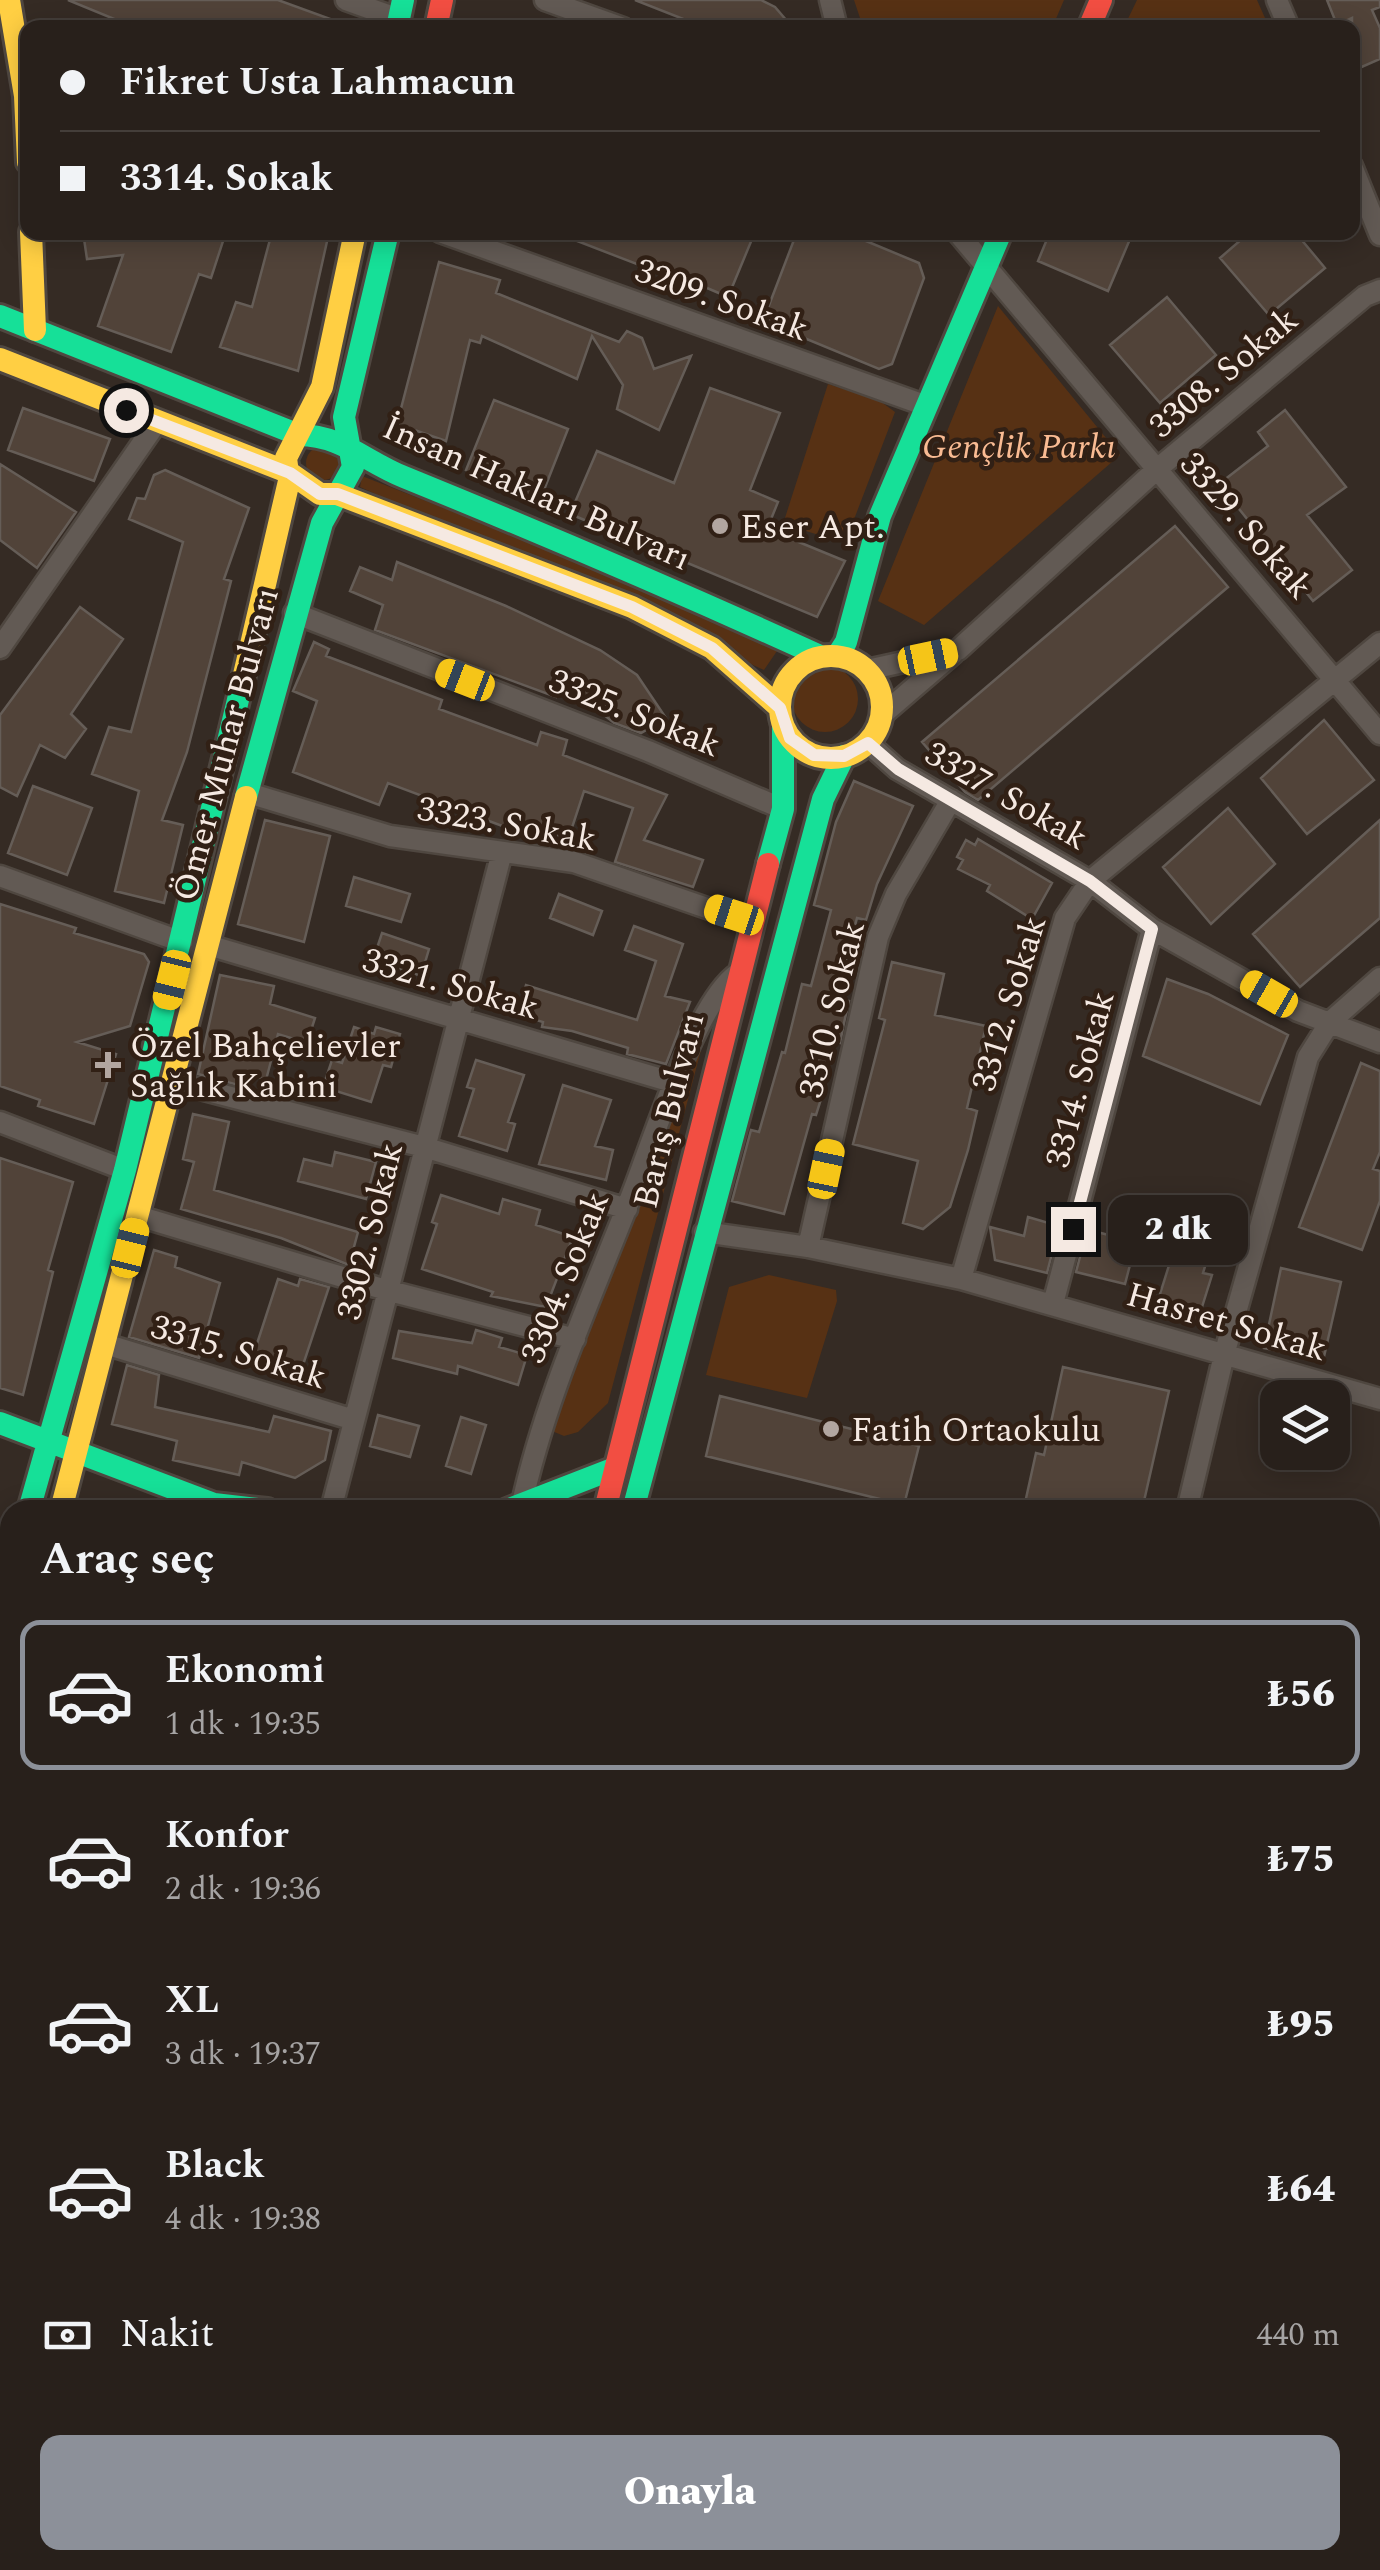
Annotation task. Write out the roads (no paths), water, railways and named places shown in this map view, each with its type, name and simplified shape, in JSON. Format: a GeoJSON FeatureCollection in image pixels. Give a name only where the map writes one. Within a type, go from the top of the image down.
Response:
{"type":"FeatureCollection","features":[{"type":"Feature","properties":{"kind":"main road"},"geometry":{"type":"LineString","coordinates":[[9,0],[20,62]]}},
{"type":"Feature","properties":{"kind":"main road"},"geometry":{"type":"LineString","coordinates":[[30,240],[35,330]]}},
{"type":"Feature","properties":{"kind":"main road","name":"Ömer Muhar Bulvarı"},"geometry":{"type":"LineString","coordinates":[[32,1500],[125,1170],[182,942],[290,473],[286,458],[322,387],[353,240]]}},
{"type":"Feature","properties":{"kind":"main road","name":"Ömer Muhar Bulvarı"},"geometry":{"type":"LineString","coordinates":[[63,1500],[294,613],[322,523],[353,467],[344,417],[386,240]]}},
{"type":"Feature","properties":{"kind":"main road"},"geometry":{"type":"LineString","coordinates":[[829,656],[868,670],[882,698],[882,714],[868,743],[844,756],[829,758],[801,748],[782,716],[791,675],[829,656],[846,642],[880,516],[998,240]]}},
{"type":"Feature","properties":{"kind":"main road","name":"İnsan Hakları Bulvarı"},"geometry":{"type":"LineString","coordinates":[[0,316],[299,435],[325,434],[352,446],[382,468],[829,656]]}},
{"type":"Feature","properties":{"kind":"main road","name":"İnsan Hakları Bulvarı"},"geometry":{"type":"LineString","coordinates":[[0,360],[290,473],[320,494],[338,494],[632,607],[712,648],[782,716]]}},
{"type":"Feature","properties":{"kind":"main road","name":"Barış Bulvarı"},"geometry":{"type":"LineString","coordinates":[[607,1500],[782,809],[782,716]]}},
{"type":"Feature","properties":{"kind":"main road","name":"Barış Bulvarı"},"geometry":{"type":"LineString","coordinates":[[637,1500],[704,1232],[823,799],[844,756]]}},
{"type":"Feature","properties":{"kind":"main road"},"geometry":{"type":"LineString","coordinates":[[0,1423],[47,1444],[76,1451],[204,1500]]}},
{"type":"Feature","properties":{"kind":"main road"},"geometry":{"type":"LineString","coordinates":[[536,1500],[615,1468]]}},
{"type":"Feature","properties":{"kind":"street"},"geometry":{"type":"LineString","coordinates":[[346,0],[400,16]]}},
{"type":"Feature","properties":{"kind":"street"},"geometry":{"type":"LineString","coordinates":[[545,0],[601,20]]}},
{"type":"Feature","properties":{"kind":"street"},"geometry":{"type":"LineString","coordinates":[[1360,184],[1380,235]]}},
{"type":"Feature","properties":{"kind":"street"},"geometry":{"type":"LineString","coordinates":[[1360,204],[1373,212]]}},
{"type":"Feature","properties":{"kind":"street","name":"3209. Sokak"},"geometry":{"type":"LineString","coordinates":[[462,240],[927,406]]}},
{"type":"Feature","properties":{"kind":"street","name":"3329. Sokak"},"geometry":{"type":"LineString","coordinates":[[964,240],[1380,734]]}},
{"type":"Feature","properties":{"kind":"street","name":"3308. Sokak"},"geometry":{"type":"LineString","coordinates":[[868,670],[958,650],[1156,470],[1365,296],[1380,290]]}},
{"type":"Feature","properties":{"kind":"street"},"geometry":{"type":"LineString","coordinates":[[0,648],[157,422]]}},
{"type":"Feature","properties":{"kind":"street","name":"3325. Sokak"},"geometry":{"type":"LineString","coordinates":[[294,613],[648,751],[782,809]]}},
{"type":"Feature","properties":{"kind":"street","name":"3312. Sokak"},"geometry":{"type":"LineString","coordinates":[[961,1280],[1065,918],[1090,881],[1380,643]]}},
{"type":"Feature","properties":{"kind":"street"},"geometry":{"type":"LineString","coordinates":[[882,714],[958,650]]}},
{"type":"Feature","properties":{"kind":"street","name":"3327. Sokak"},"geometry":{"type":"LineString","coordinates":[[868,743],[898,769],[1090,881],[1152,929],[1298,1011],[1380,1042]]}},
{"type":"Feature","properties":{"kind":"street","name":"3323. Sokak"},"geometry":{"type":"LineString","coordinates":[[248,792],[390,836],[574,862],[753,924]]}},
{"type":"Feature","properties":{"kind":"street","name":"3310. Sokak"},"geometry":{"type":"LineString","coordinates":[[808,1247],[878,937],[896,894],[951,800]]}},
{"type":"Feature","properties":{"kind":"street","name":"3302. Sokak"},"geometry":{"type":"LineString","coordinates":[[334,1500],[502,852]]}},
{"type":"Feature","properties":{"kind":"street"},"geometry":{"type":"LineString","coordinates":[[0,876],[182,942]]}},
{"type":"Feature","properties":{"kind":"street","name":"3314. Sokak"},"geometry":{"type":"LineString","coordinates":[[1053,1304],[1152,929]]}},
{"type":"Feature","properties":{"kind":"street","name":"3321. Sokak"},"geometry":{"type":"LineString","coordinates":[[208,946],[676,1083]]}},
{"type":"Feature","properties":{"kind":"street","name":"3304. Sokak"},"geometry":{"type":"LineString","coordinates":[[517,1500],[575,1339],[676,1083],[717,996],[739,973]]}},
{"type":"Feature","properties":{"kind":"street"},"geometry":{"type":"LineString","coordinates":[[1189,1500],[1224,1355],[1308,1057],[1330,1022],[1380,978]]}},
{"type":"Feature","properties":{"kind":"street"},"geometry":{"type":"LineString","coordinates":[[173,1082],[424,1147],[626,1208]]}},
{"type":"Feature","properties":{"kind":"street"},"geometry":{"type":"LineString","coordinates":[[0,1122],[125,1170]]}},
{"type":"Feature","properties":{"kind":"street"},"geometry":{"type":"LineString","coordinates":[[138,1216],[386,1290],[575,1339]]}},
{"type":"Feature","properties":{"kind":"street","name":"Hasret Sokak"},"geometry":{"type":"LineString","coordinates":[[704,1232],[808,1247],[961,1280],[1380,1399]]}},
{"type":"Feature","properties":{"kind":"street","name":"3315. Sokak"},"geometry":{"type":"LineString","coordinates":[[105,1344],[354,1420]]}},
{"type":"Feature","properties":{"kind":"place","name":"Eser Apt."},"geometry":{"type":"Point","coordinates":[720,526]}},
{"type":"Feature","properties":{"kind":"place","name":"Özel Bahçelievler Sağlık Kabini"},"geometry":{"type":"Point","coordinates":[108,1065]}},
{"type":"Feature","properties":{"kind":"place","name":"Fatih Ortaokulu"},"geometry":{"type":"Point","coordinates":[831,1429]}},
{"type":"Feature","properties":{"kind":"park label","name":"Gençlik Parkı"},"geometry":{"type":"Point","coordinates":[1019,446]}}]}
